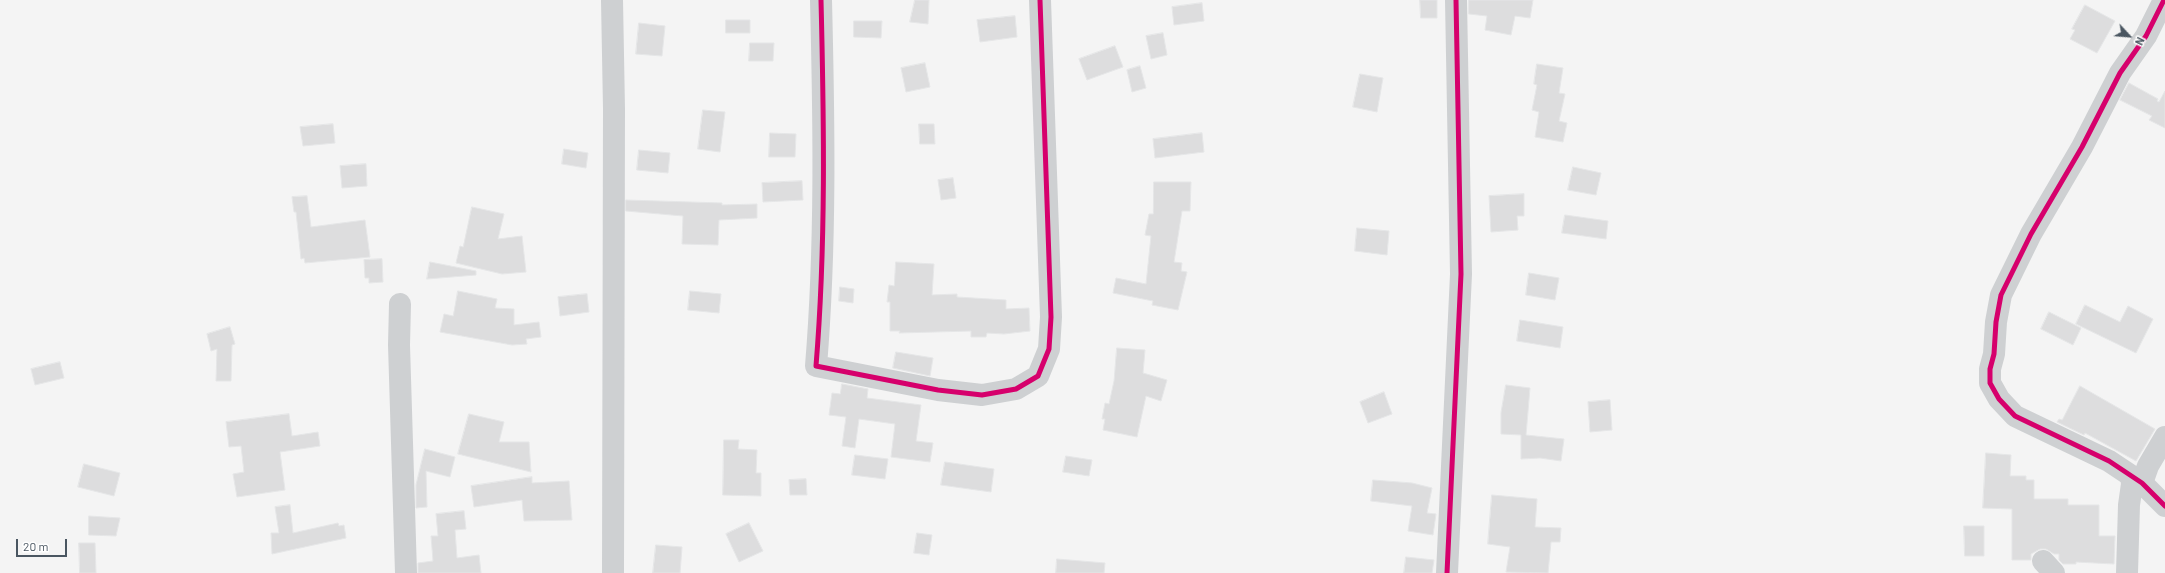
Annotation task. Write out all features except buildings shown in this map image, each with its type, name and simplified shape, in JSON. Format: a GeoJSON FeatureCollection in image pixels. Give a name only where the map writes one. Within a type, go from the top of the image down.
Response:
{"type":"FeatureCollection","features":[{"type":"Feature","properties":{"kind":"street"},"geometry":{"type":"LineString","coordinates":[[612,0],[614,110],[613,573]]}},
{"type":"Feature","properties":{"kind":"street"},"geometry":{"type":"LineString","coordinates":[[821,0],[824,157],[822,298],[816,366],[938,390],[982,395],[1016,389],[1038,376],[1049,349],[1051,317],[1040,0]]}},
{"type":"Feature","properties":{"kind":"street"},"geometry":{"type":"LineString","coordinates":[[1447,573],[1461,274],[1456,0]]}},
{"type":"Feature","properties":{"kind":"street"},"geometry":{"type":"LineString","coordinates":[[2164,0],[2146,36],[2120,73],[2082,147],[2031,234],[2001,295],[1996,322],[1994,354],[1990,369],[1990,383],[1999,399],[2015,416],[2095,454],[2136,479],[2165,506]]}},
{"type":"Feature","properties":{"kind":"street"},"geometry":{"type":"LineString","coordinates":[[400,304],[399,345],[406,573]]}},
{"type":"Feature","properties":{"kind":"street"},"geometry":{"type":"LineString","coordinates":[[2127,573],[2129,504],[2132,484],[2148,466],[2165,436]]}},
{"type":"Feature","properties":{"kind":"cycle path"},"geometry":{"type":"LineString","coordinates":[[821,0],[823,229],[816,366],[938,390],[982,395],[1016,389],[1038,376],[1049,349],[1051,317],[1040,0]]}},
{"type":"Feature","properties":{"kind":"cycle path"},"geometry":{"type":"LineString","coordinates":[[1447,573],[1461,274],[1456,0]]}},
{"type":"Feature","properties":{"kind":"cycle path"},"geometry":{"type":"LineString","coordinates":[[2164,0],[2146,36],[2120,73],[2082,147],[2031,234],[2001,295],[1996,322],[1994,354],[1990,369],[1990,383],[1999,399],[2015,416],[2109,461],[2142,483],[2165,506]]}}]}
